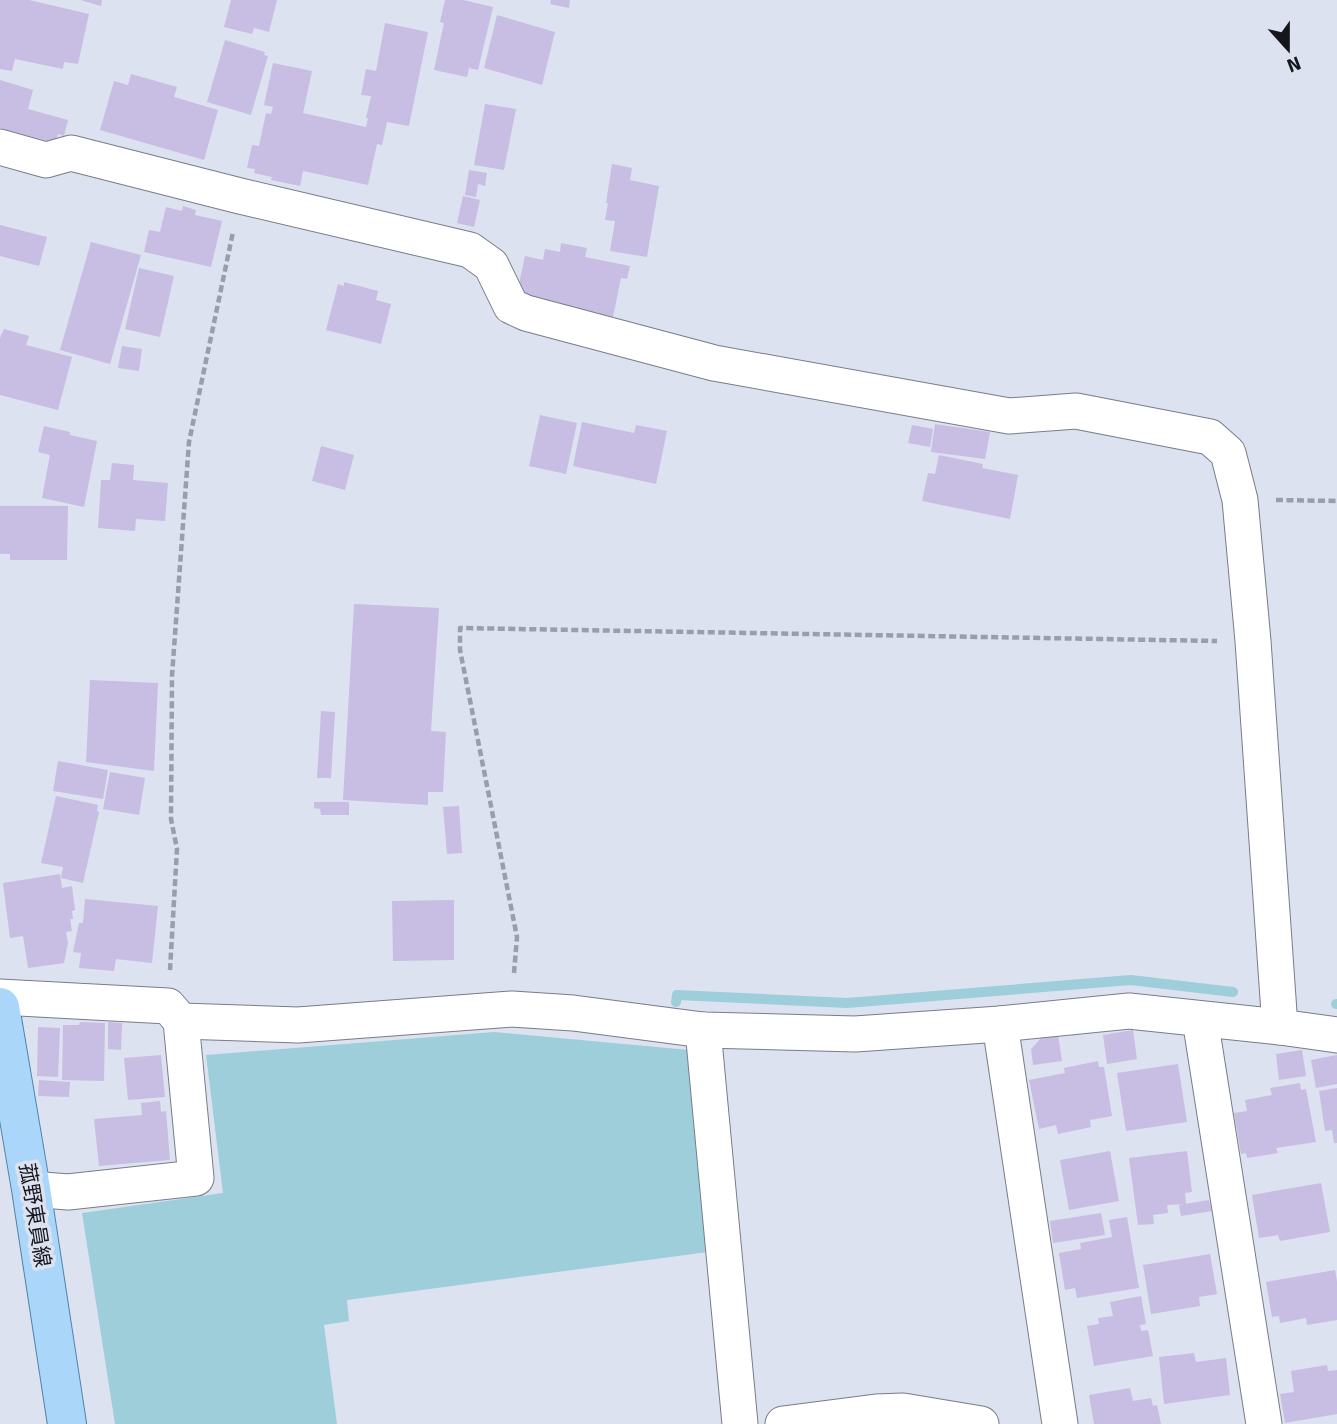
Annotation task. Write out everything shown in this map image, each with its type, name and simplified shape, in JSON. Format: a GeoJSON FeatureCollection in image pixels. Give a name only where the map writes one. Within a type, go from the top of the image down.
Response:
{"type":"FeatureCollection","features":[{"type":"Feature","properties":{"kind":"main road","name":"菰野東員線"},"geometry":{"type":"LineString","coordinates":[[0,1007],[67,1424]]}},
{"type":"Feature","properties":{"kind":"street"},"geometry":{"type":"LineString","coordinates":[[0,147],[46,160],[71,153],[470,250],[491,265],[511,306],[519,310],[714,363],[1009,416],[1076,411],[1210,437],[1228,453],[1240,500],[1253,642],[1280,1027]]}},
{"type":"Feature","properties":{"kind":"street"},"geometry":{"type":"LineString","coordinates":[[0,996],[298,1025],[512,1009],[573,1013],[703,1030],[855,1034],[1000,1024],[1129,1011],[1337,1035]]}},
{"type":"Feature","properties":{"kind":"street"},"geometry":{"type":"LineString","coordinates":[[31,1189],[68,1192],[196,1178],[174,1013]]}},
{"type":"Feature","properties":{"kind":"street"},"geometry":{"type":"LineString","coordinates":[[1200,1019],[1264,1424]]}},
{"type":"Feature","properties":{"kind":"street"},"geometry":{"type":"LineString","coordinates":[[1000,1024],[1060,1424]]}},
{"type":"Feature","properties":{"kind":"street"},"geometry":{"type":"LineString","coordinates":[[703,1030],[740,1424]]}},
{"type":"Feature","properties":{"kind":"street"},"geometry":{"type":"LineString","coordinates":[[783,1424],[904,1411],[981,1424]]}},
{"type":"Feature","properties":{"kind":"path"},"geometry":{"type":"LineString","coordinates":[[174,1013],[177,849],[171,819],[172,676],[189,442],[240,196]]}},
{"type":"Feature","properties":{"kind":"path"},"geometry":{"type":"LineString","coordinates":[[1240,500],[1337,501]]}},
{"type":"Feature","properties":{"kind":"path"},"geometry":{"type":"LineString","coordinates":[[512,1009],[517,937],[460,650],[460,628],[1253,642]]}},
{"type":"Feature","properties":{"kind":"water"},"geometry":{"type":"Polygon","coordinates":[[[494,1032],[689,1050],[708,1252],[347,1300],[349,1321],[324,1325],[337,1424],[115,1424],[82,1213],[223,1193],[206,1055],[494,1032]]]}},
{"type":"Feature","properties":{"kind":"building"},"geometry":{"type":"Polygon","coordinates":[[[0,0],[29,0],[89,14],[78,64],[64,62],[63,69],[15,59],[12,71],[0,69],[0,0]]]}},
{"type":"Feature","properties":{"kind":"building"},"geometry":{"type":"Polygon","coordinates":[[[80,0],[102,0],[101,6],[80,0]]]}},
{"type":"Feature","properties":{"kind":"building"},"geometry":{"type":"Polygon","coordinates":[[[231,0],[277,0],[269,32],[254,28],[252,34],[224,27],[231,0]]]}},
{"type":"Feature","properties":{"kind":"building"},"geometry":{"type":"Polygon","coordinates":[[[445,0],[463,0],[493,7],[478,70],[469,68],[467,77],[434,70],[444,23],[440,22],[445,0]]]}},
{"type":"Feature","properties":{"kind":"building"},"geometry":{"type":"Polygon","coordinates":[[[551,0],[570,0],[569,8],[550,4],[551,0]]]}},
{"type":"Feature","properties":{"kind":"building"},"geometry":{"type":"Polygon","coordinates":[[[497,15],[555,32],[542,85],[484,68],[497,15]]]}},
{"type":"Feature","properties":{"kind":"building"},"geometry":{"type":"Polygon","coordinates":[[[385,23],[428,32],[409,126],[387,122],[382,145],[377,144],[368,185],[303,171],[300,186],[271,180],[272,177],[254,173],[255,169],[247,168],[252,145],[259,146],[266,113],[271,114],[273,107],[264,105],[273,63],[312,71],[303,113],[366,127],[371,96],[361,95],[366,69],[376,71],[385,23]]]}},
{"type":"Feature","properties":{"kind":"building"},"geometry":{"type":"Polygon","coordinates":[[[225,40],[265,52],[264,55],[268,56],[251,115],[207,102],[225,40]]]}},
{"type":"Feature","properties":{"kind":"building"},"geometry":{"type":"Polygon","coordinates":[[[131,74],[177,87],[174,97],[218,110],[204,160],[100,130],[114,81],[128,85],[131,74]]]}},
{"type":"Feature","properties":{"kind":"building"},"geometry":{"type":"Polygon","coordinates":[[[0,80],[33,90],[28,109],[68,120],[64,136],[58,134],[55,143],[0,128],[0,80]]]}},
{"type":"Feature","properties":{"kind":"building"},"geometry":{"type":"Polygon","coordinates":[[[485,104],[516,109],[504,170],[474,165],[485,104]]]}},
{"type":"Feature","properties":{"kind":"building"},"geometry":{"type":"Polygon","coordinates":[[[612,164],[632,168],[630,180],[659,186],[647,257],[610,251],[615,221],[605,220],[612,164]]]}},
{"type":"Feature","properties":{"kind":"building"},"geometry":{"type":"Polygon","coordinates":[[[469,170],[487,173],[485,186],[478,184],[476,197],[465,195],[469,170]]]}},
{"type":"Feature","properties":{"kind":"building"},"geometry":{"type":"Polygon","coordinates":[[[463,196],[480,200],[474,227],[457,223],[463,196]]]}},
{"type":"Feature","properties":{"kind":"building"},"geometry":{"type":"Polygon","coordinates":[[[183,206],[196,210],[195,215],[222,221],[211,267],[144,252],[149,230],[160,232],[166,207],[182,211],[183,206]]]}},
{"type":"Feature","properties":{"kind":"building"},"geometry":{"type":"Polygon","coordinates":[[[0,225],[47,237],[39,266],[0,256],[0,225]]]}},
{"type":"Feature","properties":{"kind":"building"},"geometry":{"type":"Polygon","coordinates":[[[91,242],[141,255],[110,364],[60,350],[91,242]]]}},
{"type":"Feature","properties":{"kind":"building"},"geometry":{"type":"Polygon","coordinates":[[[561,243],[587,248],[585,257],[630,266],[627,279],[621,278],[613,317],[527,300],[517,293],[525,256],[543,260],[545,249],[560,252],[561,243]]]}},
{"type":"Feature","properties":{"kind":"building"},"geometry":{"type":"Polygon","coordinates":[[[139,268],[174,276],[160,337],[125,329],[139,268]]]}},
{"type":"Feature","properties":{"kind":"building"},"geometry":{"type":"Polygon","coordinates":[[[344,282],[378,291],[376,300],[391,304],[381,344],[326,330],[338,284],[344,286],[344,282]]]}},
{"type":"Feature","properties":{"kind":"building"},"geometry":{"type":"Polygon","coordinates":[[[4,329],[29,336],[26,345],[72,357],[58,410],[0,395],[0,338],[4,329]]]}},
{"type":"Feature","properties":{"kind":"building"},"geometry":{"type":"Polygon","coordinates":[[[122,346],[142,349],[139,371],[118,368],[122,346]]]}},
{"type":"Feature","properties":{"kind":"building"},"geometry":{"type":"Polygon","coordinates":[[[540,415],[577,423],[566,474],[529,466],[540,415]]]}},
{"type":"Feature","properties":{"kind":"building"},"geometry":{"type":"Polygon","coordinates":[[[582,422],[634,433],[636,425],[667,431],[656,484],[573,466],[582,422]]]}},
{"type":"Feature","properties":{"kind":"building"},"geometry":{"type":"Polygon","coordinates":[[[935,424],[990,432],[985,459],[931,452],[935,424]]]}},
{"type":"Feature","properties":{"kind":"building"},"geometry":{"type":"Polygon","coordinates":[[[912,425],[933,429],[930,447],[908,443],[912,425]]]}},
{"type":"Feature","properties":{"kind":"building"},"geometry":{"type":"Polygon","coordinates":[[[44,426],[97,441],[84,507],[42,498],[50,455],[38,452],[44,426]]]}},
{"type":"Feature","properties":{"kind":"building"},"geometry":{"type":"Polygon","coordinates":[[[321,446],[354,455],[345,490],[312,481],[321,446]]]}},
{"type":"Feature","properties":{"kind":"building"},"geometry":{"type":"Polygon","coordinates":[[[939,455],[1018,475],[1010,519],[922,501],[928,473],[935,474],[939,455]]]}},
{"type":"Feature","properties":{"kind":"building"},"geometry":{"type":"Polygon","coordinates":[[[112,463],[134,465],[133,480],[168,483],[165,521],[136,519],[135,531],[98,528],[101,480],[110,480],[112,463]]]}},
{"type":"Feature","properties":{"kind":"building"},"geometry":{"type":"Polygon","coordinates":[[[0,506],[68,506],[67,560],[10,560],[10,554],[0,554],[0,506]]]}},
{"type":"Feature","properties":{"kind":"building"},"geometry":{"type":"Polygon","coordinates":[[[354,604],[439,608],[431,731],[446,732],[443,792],[428,792],[428,805],[343,800],[354,604]]]}},
{"type":"Feature","properties":{"kind":"building"},"geometry":{"type":"Polygon","coordinates":[[[90,680],[158,683],[154,771],[86,762],[90,680]]]}},
{"type":"Feature","properties":{"kind":"building"},"geometry":{"type":"Polygon","coordinates":[[[321,711],[335,712],[331,778],[317,778],[321,711]]]}},
{"type":"Feature","properties":{"kind":"building"},"geometry":{"type":"Polygon","coordinates":[[[58,761],[108,770],[103,799],[53,791],[58,761]]]}},
{"type":"Feature","properties":{"kind":"building"},"geometry":{"type":"Polygon","coordinates":[[[110,772],[145,778],[139,815],[103,809],[110,772]]]}},
{"type":"Feature","properties":{"kind":"building"},"geometry":{"type":"Polygon","coordinates":[[[56,796],[98,805],[99,812],[83,883],[61,878],[63,867],[41,863],[56,796]]]}},
{"type":"Feature","properties":{"kind":"building"},"geometry":{"type":"Polygon","coordinates":[[[314,802],[349,802],[349,815],[321,815],[320,809],[314,808],[314,802]]]}},
{"type":"Feature","properties":{"kind":"building"},"geometry":{"type":"Polygon","coordinates":[[[459,806],[462,853],[447,854],[443,807],[459,806]]]}},
{"type":"Feature","properties":{"kind":"building"},"geometry":{"type":"Polygon","coordinates":[[[60,874],[62,888],[72,886],[75,910],[72,911],[73,919],[70,919],[72,931],[66,932],[68,943],[64,963],[28,968],[23,936],[10,938],[3,883],[60,874]]]}},
{"type":"Feature","properties":{"kind":"building"},"geometry":{"type":"Polygon","coordinates":[[[85,899],[158,906],[152,963],[116,959],[114,971],[79,968],[81,953],[73,952],[79,923],[83,923],[85,899]]]}},
{"type":"Feature","properties":{"kind":"building"},"geometry":{"type":"Polygon","coordinates":[[[454,900],[454,960],[393,961],[392,901],[454,900]]]}},
{"type":"Feature","properties":{"kind":"building"},"geometry":{"type":"Polygon","coordinates":[[[80,1022],[105,1023],[104,1081],[62,1080],[63,1025],[79,1025],[80,1022]]]}},
{"type":"Feature","properties":{"kind":"building"},"geometry":{"type":"Polygon","coordinates":[[[108,1022],[122,1023],[121,1050],[108,1049],[108,1022]]]}},
{"type":"Feature","properties":{"kind":"building"},"geometry":{"type":"Polygon","coordinates":[[[38,1027],[60,1028],[58,1077],[37,1076],[38,1027]]]}},
{"type":"Feature","properties":{"kind":"building"},"geometry":{"type":"Polygon","coordinates":[[[1133,1030],[1137,1059],[1107,1064],[1103,1035],[1133,1030]]]}},
{"type":"Feature","properties":{"kind":"building"},"geometry":{"type":"Polygon","coordinates":[[[1058,1035],[1062,1061],[1033,1065],[1031,1049],[1043,1036],[1058,1035]]]}},
{"type":"Feature","properties":{"kind":"building"},"geometry":{"type":"Polygon","coordinates":[[[1302,1050],[1306,1076],[1279,1080],[1276,1054],[1302,1050]]]}},
{"type":"Feature","properties":{"kind":"building"},"geometry":{"type":"Polygon","coordinates":[[[161,1055],[165,1097],[128,1100],[124,1058],[161,1055]]]}},
{"type":"Feature","properties":{"kind":"building"},"geometry":{"type":"Polygon","coordinates":[[[1337,1055],[1337,1084],[1316,1088],[1311,1060],[1337,1055]]]}},
{"type":"Feature","properties":{"kind":"building"},"geometry":{"type":"Polygon","coordinates":[[[1098,1061],[1099,1067],[1104,1067],[1112,1116],[1090,1120],[1091,1127],[1058,1134],[1056,1125],[1039,1129],[1029,1080],[1065,1073],[1064,1068],[1098,1061]]]}},
{"type":"Feature","properties":{"kind":"building"},"geometry":{"type":"Polygon","coordinates":[[[1178,1064],[1187,1122],[1126,1131],[1117,1073],[1178,1064]]]}},
{"type":"Feature","properties":{"kind":"building"},"geometry":{"type":"Polygon","coordinates":[[[39,1080],[70,1082],[69,1097],[38,1096],[39,1080]]]}},
{"type":"Feature","properties":{"kind":"building"},"geometry":{"type":"Polygon","coordinates":[[[1300,1083],[1301,1090],[1306,1089],[1316,1142],[1276,1148],[1278,1153],[1247,1158],[1246,1153],[1241,1154],[1234,1113],[1247,1111],[1245,1100],[1272,1095],[1270,1088],[1300,1083]]]}},
{"type":"Feature","properties":{"kind":"building"},"geometry":{"type":"Polygon","coordinates":[[[1337,1088],[1337,1143],[1334,1143],[1332,1130],[1325,1131],[1319,1091],[1337,1088]]]}},
{"type":"Feature","properties":{"kind":"building"},"geometry":{"type":"Polygon","coordinates":[[[160,1101],[161,1112],[166,1111],[170,1160],[99,1166],[94,1119],[142,1115],[141,1103],[160,1101]]]}},
{"type":"Feature","properties":{"kind":"building"},"geometry":{"type":"Polygon","coordinates":[[[1110,1151],[1119,1201],[1069,1210],[1060,1160],[1110,1151]]]}},
{"type":"Feature","properties":{"kind":"building"},"geometry":{"type":"Polygon","coordinates":[[[1187,1151],[1192,1192],[1185,1193],[1186,1204],[1167,1205],[1168,1213],[1153,1215],[1154,1224],[1138,1225],[1129,1158],[1187,1151]]]}},
{"type":"Feature","properties":{"kind":"building"},"geometry":{"type":"Polygon","coordinates":[[[1321,1183],[1330,1232],[1280,1241],[1278,1235],[1259,1238],[1252,1195],[1321,1183]]]}},
{"type":"Feature","properties":{"kind":"building"},"geometry":{"type":"Polygon","coordinates":[[[1209,1200],[1212,1211],[1181,1216],[1179,1205],[1209,1200]]]}},
{"type":"Feature","properties":{"kind":"building"},"geometry":{"type":"Polygon","coordinates":[[[1101,1213],[1105,1235],[1053,1243],[1050,1221],[1101,1213]]]}},
{"type":"Feature","properties":{"kind":"building"},"geometry":{"type":"Polygon","coordinates":[[[1127,1217],[1139,1288],[1077,1298],[1075,1288],[1065,1290],[1059,1253],[1081,1249],[1080,1243],[1112,1237],[1109,1220],[1127,1217]]]}},
{"type":"Feature","properties":{"kind":"building"},"geometry":{"type":"Polygon","coordinates":[[[1210,1254],[1217,1294],[1199,1297],[1200,1306],[1151,1314],[1143,1265],[1210,1254]]]}},
{"type":"Feature","properties":{"kind":"building"},"geometry":{"type":"Polygon","coordinates":[[[1335,1270],[1337,1320],[1307,1325],[1306,1318],[1280,1323],[1279,1316],[1272,1317],[1266,1282],[1335,1270]]]}},
{"type":"Feature","properties":{"kind":"building"},"geometry":{"type":"Polygon","coordinates":[[[1141,1296],[1146,1324],[1140,1325],[1141,1331],[1148,1330],[1153,1356],[1094,1366],[1087,1326],[1099,1324],[1098,1318],[1113,1316],[1110,1302],[1141,1296]]]}},
{"type":"Feature","properties":{"kind":"building"},"geometry":{"type":"Polygon","coordinates":[[[1194,1353],[1196,1362],[1226,1358],[1230,1395],[1164,1404],[1159,1357],[1194,1353]]]}},
{"type":"Feature","properties":{"kind":"building"},"geometry":{"type":"Polygon","coordinates":[[[1327,1365],[1328,1371],[1337,1370],[1337,1414],[1285,1423],[1280,1394],[1294,1392],[1291,1371],[1327,1365]]]}},
{"type":"Feature","properties":{"kind":"building"},"geometry":{"type":"Polygon","coordinates":[[[1130,1388],[1133,1401],[1151,1398],[1153,1406],[1157,1405],[1161,1424],[1094,1424],[1089,1395],[1130,1388]]]}},
{"type":"Feature","properties":{"kind":"waterway"},"geometry":{"type":"LineString","coordinates":[[676,1002],[677,995],[847,1003],[1131,980],[1233,992]]}}]}
